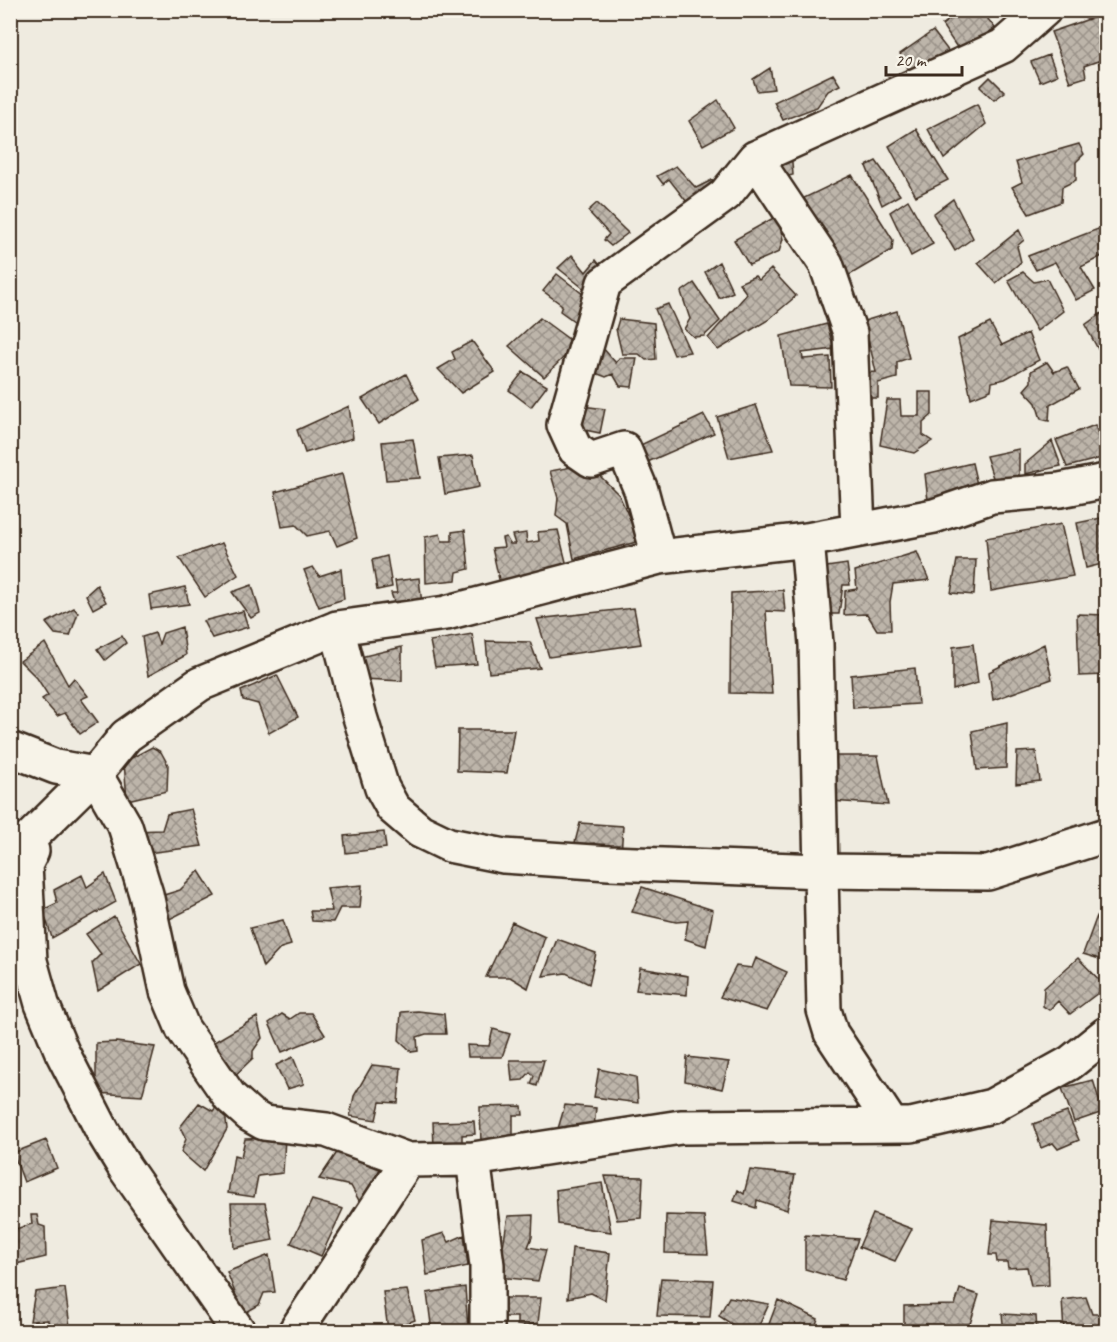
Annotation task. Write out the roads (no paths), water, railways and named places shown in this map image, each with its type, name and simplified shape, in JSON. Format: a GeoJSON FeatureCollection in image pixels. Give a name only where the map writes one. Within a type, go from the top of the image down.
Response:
{"type":"FeatureCollection","features":[{"type":"Feature","properties":{"kind":"street"},"geometry":{"type":"LineString","coordinates":[[659,557],[641,490],[624,449],[591,460],[575,449],[564,425],[604,283],[725,195],[755,158],[1004,46],[1044,10]]}},
{"type":"Feature","properties":{"kind":"street"},"geometry":{"type":"LineString","coordinates":[[755,158],[826,264],[850,333],[858,530]]}},
{"type":"Feature","properties":{"kind":"street"},"geometry":{"type":"LineString","coordinates":[[10,878],[25,843],[95,774],[126,736],[200,684],[337,628],[446,612],[659,557],[807,540],[934,516],[992,496],[1060,490],[1107,481]]}},
{"type":"Feature","properties":{"kind":"street"},"geometry":{"type":"LineString","coordinates":[[807,540],[816,644],[824,1010],[831,1033],[892,1125],[911,1125]]}},
{"type":"Feature","properties":{"kind":"street"},"geometry":{"type":"LineString","coordinates":[[337,628],[360,717],[382,788],[393,807],[420,831],[449,845],[504,856],[822,871],[988,873],[1107,835]]}},
{"type":"Feature","properties":{"kind":"street"},"geometry":{"type":"LineString","coordinates":[[10,749],[56,768],[95,774]]}},
{"type":"Feature","properties":{"kind":"street"},"geometry":{"type":"LineString","coordinates":[[95,774],[125,826],[146,894],[166,991],[183,1029],[230,1097],[250,1115],[264,1123],[326,1130],[408,1160],[473,1159],[681,1127],[911,1125],[992,1106],[1070,1063],[1107,1034]]}},
{"type":"Feature","properties":{"kind":"street"},"geometry":{"type":"LineString","coordinates":[[46,823],[25,865],[30,961],[42,1004],[62,1052],[103,1132],[238,1332]]}},
{"type":"Feature","properties":{"kind":"street"},"geometry":{"type":"LineString","coordinates":[[473,1159],[487,1265],[487,1332]]}},
{"type":"Feature","properties":{"kind":"street"},"geometry":{"type":"LineString","coordinates":[[295,1332],[408,1160]]}}]}
